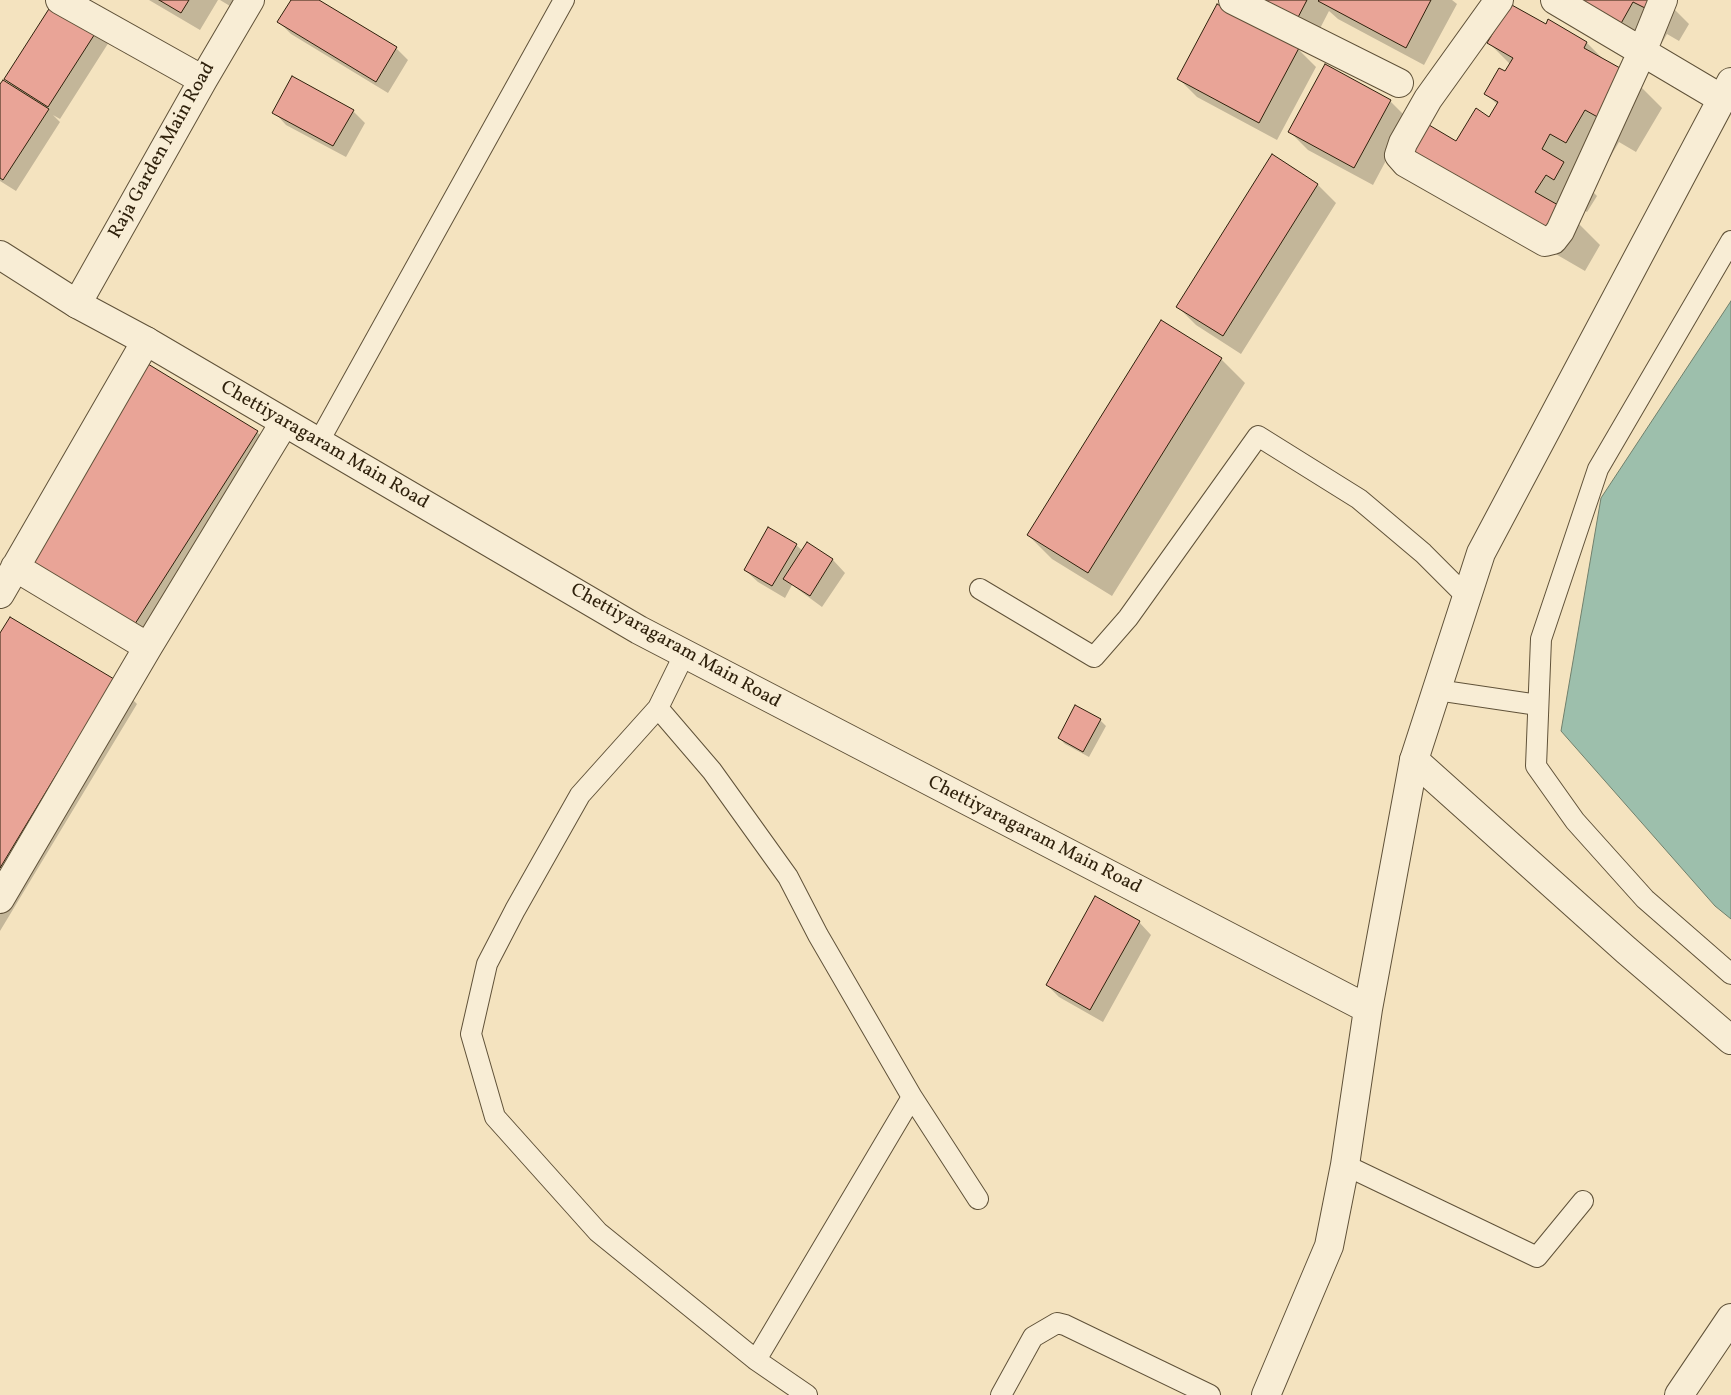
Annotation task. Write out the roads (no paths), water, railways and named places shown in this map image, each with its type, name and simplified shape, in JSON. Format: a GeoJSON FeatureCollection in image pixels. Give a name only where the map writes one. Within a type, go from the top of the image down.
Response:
{"type":"FeatureCollection","features":[{"type":"Feature","properties":{"kind":"street"},"geometry":{"type":"LineString","coordinates":[[60,0],[203,80]]}},
{"type":"Feature","properties":{"kind":"street","name":"Raja Garden Main Road"},"geometry":{"type":"LineString","coordinates":[[77,304],[250,0]]}},
{"type":"Feature","properties":{"kind":"street"},"geometry":{"type":"LineString","coordinates":[[1233,0],[1399,84]]}},
{"type":"Feature","properties":{"kind":"street"},"geometry":{"type":"LineString","coordinates":[[1499,0],[1428,100],[1403,143],[1399,155],[1406,163],[1545,242],[1553,240],[1560,231],[1642,52],[1663,0]]}},
{"type":"Feature","properties":{"kind":"street"},"geometry":{"type":"LineString","coordinates":[[1266,1395],[1329,1246],[1345,1165],[1368,1008],[1414,760],[1481,553],[1726,90],[1642,52],[1555,0]]}},
{"type":"Feature","properties":{"kind":"street","name":"Chettiyaragaram Main Road"},"geometry":{"type":"LineString","coordinates":[[0,255],[77,304],[146,341],[684,655],[1368,1008]]}},
{"type":"Feature","properties":{"kind":"street"},"geometry":{"type":"LineString","coordinates":[[0,594],[146,341]]}},
{"type":"Feature","properties":{"kind":"street"},"geometry":{"type":"LineString","coordinates":[[0,899],[148,647],[284,423]]}},
{"type":"Feature","properties":{"kind":"street"},"geometry":{"type":"LineString","coordinates":[[15,567],[148,647]]}},
{"type":"Feature","properties":{"kind":"street"},"geometry":{"type":"LineString","coordinates":[[1414,760],[1626,950],[1731,1040]]}},
{"type":"Feature","properties":{"kind":"street"},"geometry":{"type":"LineString","coordinates":[[1679,1395],[1731,1318]]}},
{"type":"Feature","properties":{"kind":"lane"},"geometry":{"type":"LineString","coordinates":[[318,443],[564,0]]}},
{"type":"Feature","properties":{"kind":"lane"},"geometry":{"type":"LineString","coordinates":[[1731,241],[1598,469],[1541,639],[1536,766],[1575,821],[1645,899],[1731,974]]}},
{"type":"Feature","properties":{"kind":"lane"},"geometry":{"type":"LineString","coordinates":[[980,589],[1094,657],[1128,618],[1258,436],[1359,499],[1423,553],[1467,597]]}},
{"type":"Feature","properties":{"kind":"lane"},"geometry":{"type":"LineString","coordinates":[[684,655],[658,708],[580,795],[515,910],[487,964],[471,1034],[495,1117],[598,1232],[756,1360],[807,1395]]}},
{"type":"Feature","properties":{"kind":"lane"},"geometry":{"type":"LineString","coordinates":[[1437,690],[1538,705]]}},
{"type":"Feature","properties":{"kind":"lane"},"geometry":{"type":"LineString","coordinates":[[658,708],[712,770],[788,877],[818,935],[912,1097],[978,1199]]}},
{"type":"Feature","properties":{"kind":"lane"},"geometry":{"type":"LineString","coordinates":[[756,1360],[912,1097]]}},
{"type":"Feature","properties":{"kind":"lane"},"geometry":{"type":"LineString","coordinates":[[1345,1165],[1537,1257],[1583,1201]]}},
{"type":"Feature","properties":{"kind":"lane"},"geometry":{"type":"LineString","coordinates":[[1001,1395],[1033,1337],[1057,1323],[1065,1325],[1210,1395]]}}]}
